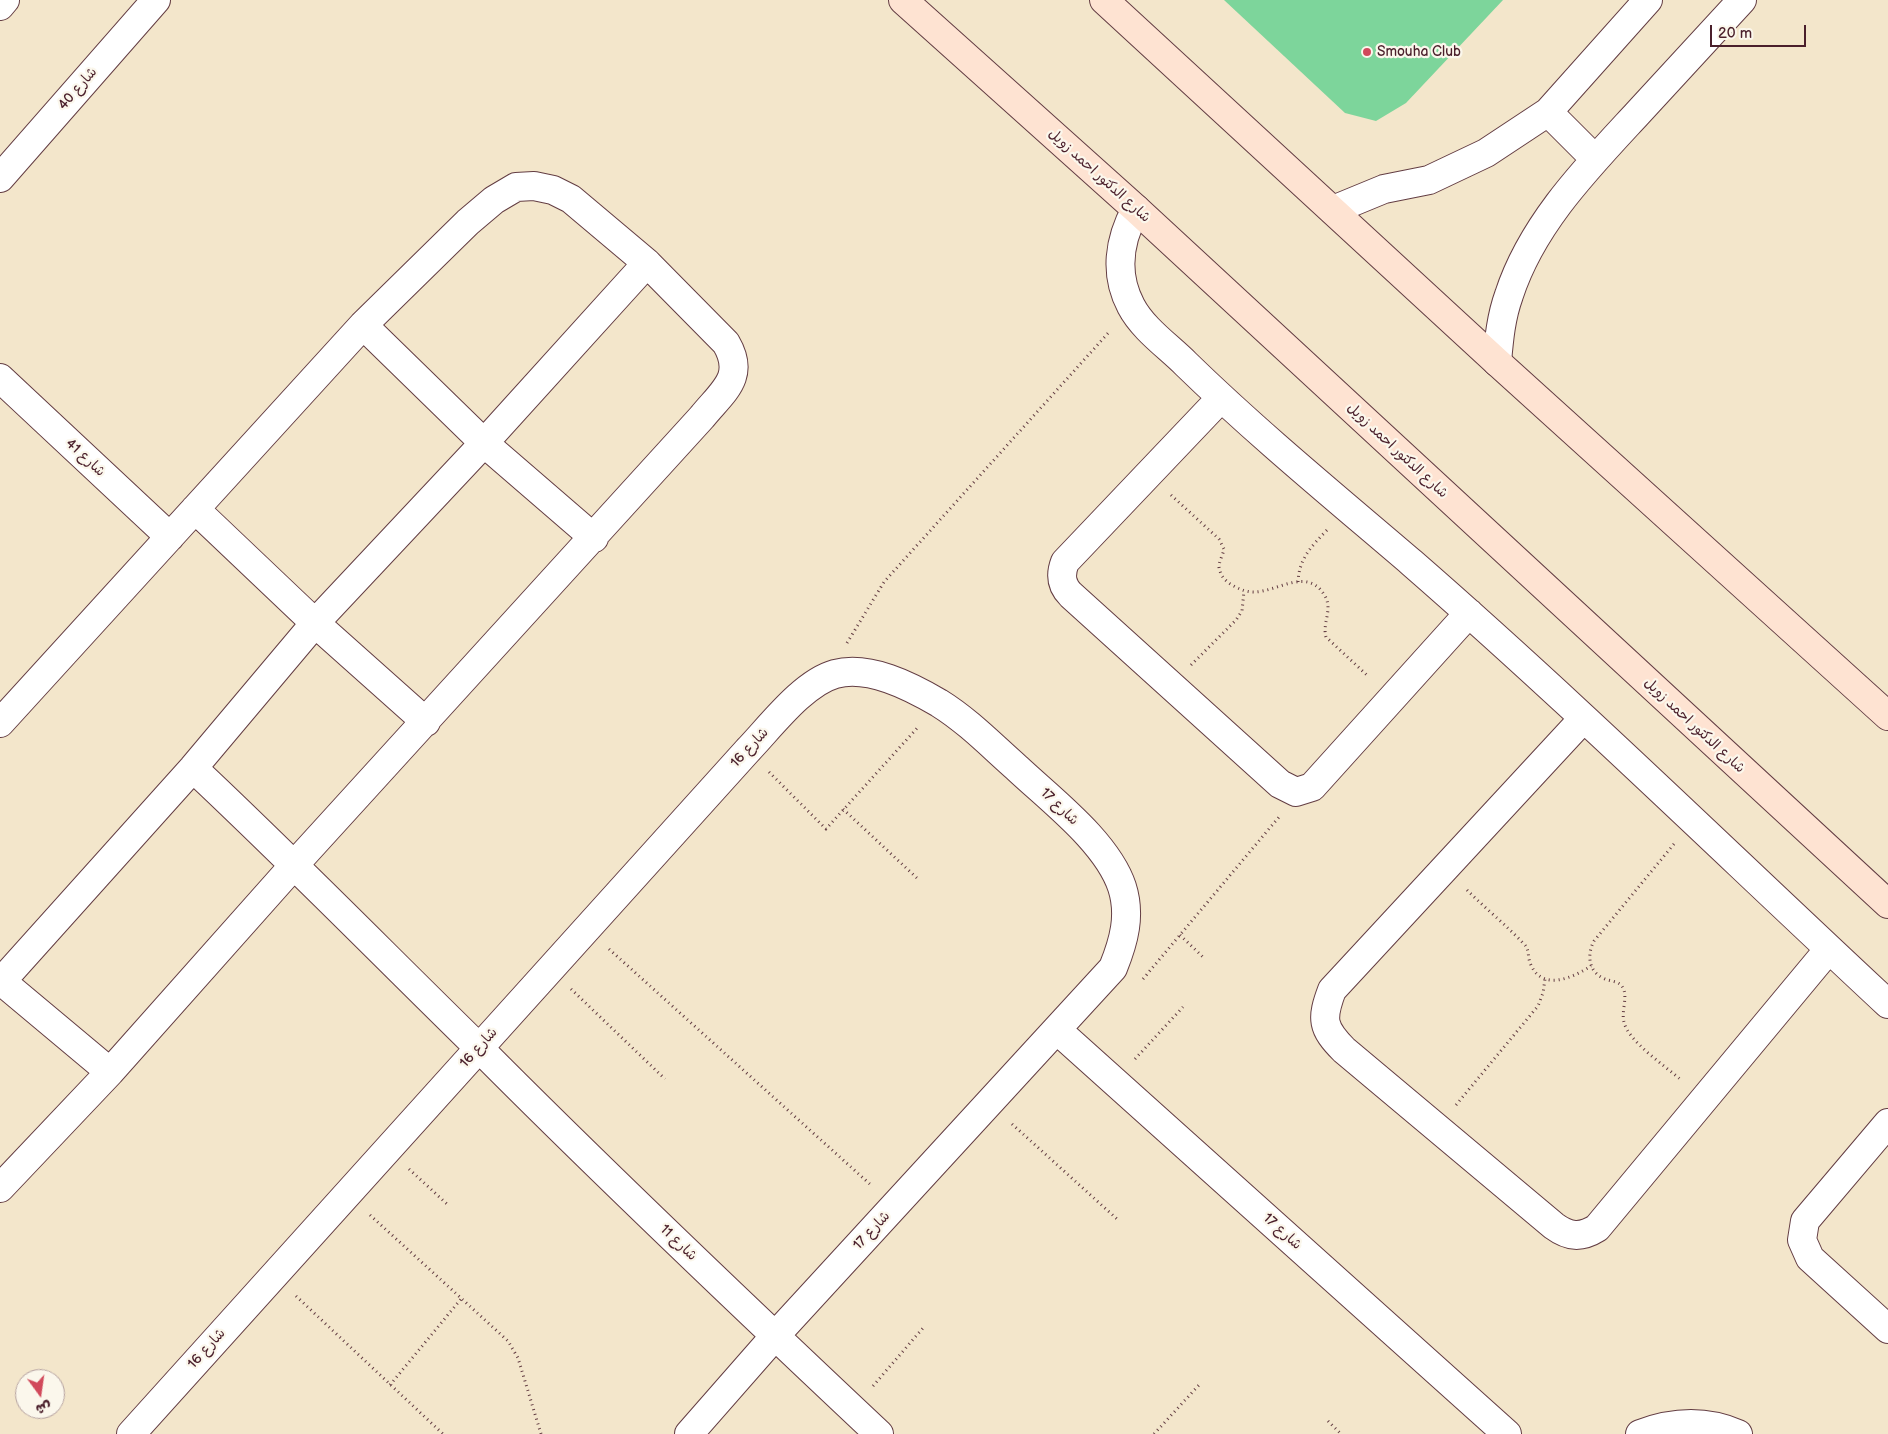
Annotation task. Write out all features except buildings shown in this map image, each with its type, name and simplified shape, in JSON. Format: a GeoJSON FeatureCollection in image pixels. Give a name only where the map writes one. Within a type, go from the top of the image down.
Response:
{"type":"FeatureCollection","features":[{"type":"Feature","properties":{"kind":"street"},"geometry":{"type":"LineString","coordinates":[[0,6],[6,0]]}},
{"type":"Feature","properties":{"kind":"street","name":"شارع 40"},"geometry":{"type":"LineString","coordinates":[[0,178],[156,0]]}},
{"type":"Feature","properties":{"kind":"street","name":"شارع الدكتور احمد زويل"},"geometry":{"type":"LineString","coordinates":[[903,0],[1136,209],[1888,904]]}},
{"type":"Feature","properties":{"kind":"street"},"geometry":{"type":"LineString","coordinates":[[1104,0],[1497,362],[1888,716]]}},
{"type":"Feature","properties":{"kind":"street"},"geometry":{"type":"LineString","coordinates":[[1333,210],[1384,189],[1429,180],[1486,152],[1548,112],[1648,0]]}},
{"type":"Feature","properties":{"kind":"street"},"geometry":{"type":"LineString","coordinates":[[1497,362],[1501,325],[1509,294],[1522,263],[1547,220],[1595,159],[1742,0]]}},
{"type":"Feature","properties":{"kind":"street"},"geometry":{"type":"LineString","coordinates":[[1548,112],[1595,159]]}},
{"type":"Feature","properties":{"kind":"street"},"geometry":{"type":"LineString","coordinates":[[0,723],[363,326],[468,222],[494,200],[516,187],[534,186],[553,190],[571,199],[647,263],[726,342],[734,355],[735,368],[733,378],[702,417],[594,538],[295,864],[110,1072],[0,1188]]}},
{"type":"Feature","properties":{"kind":"street"},"geometry":{"type":"LineString","coordinates":[[1136,209],[1126,228],[1120,248],[1120,268],[1124,288],[1132,307],[1142,322],[1221,398],[1469,613],[1888,1004]]}},
{"type":"Feature","properties":{"kind":"street"},"geometry":{"type":"LineString","coordinates":[[110,1072],[1,981],[193,768],[315,622],[484,444],[647,263]]}},
{"type":"Feature","properties":{"kind":"street"},"geometry":{"type":"LineString","coordinates":[[363,326],[484,444],[594,538]]}},
{"type":"Feature","properties":{"kind":"street","name":"شارع 41"},"geometry":{"type":"LineString","coordinates":[[0,378],[170,537]]}},
{"type":"Feature","properties":{"kind":"street"},"geometry":{"type":"LineString","coordinates":[[1221,398],[1065,562],[1061,576],[1066,590],[1280,784],[1288,789],[1301,791],[1312,787],[1319,781],[1469,613]]}},
{"type":"Feature","properties":{"kind":"street"},"geometry":{"type":"LineString","coordinates":[[195,509],[315,622],[426,722]]}},
{"type":"Feature","properties":{"kind":"street","name":"شارع 17"},"geometry":{"type":"LineString","coordinates":[[689,1434],[774,1337],[1113,968],[1123,942],[1126,914],[1122,886],[1108,862],[1091,839],[1065,813],[979,734],[940,704],[899,683],[852,671],[835,674]]}},
{"type":"Feature","properties":{"kind":"street","name":"شارع 16"},"geometry":{"type":"LineString","coordinates":[[131,1434],[748,750],[805,691],[819,680],[835,674]]}},
{"type":"Feature","properties":{"kind":"street"},"geometry":{"type":"LineString","coordinates":[[1583,719],[1332,990],[1325,1009],[1324,1022],[1332,1038],[1344,1050],[1554,1226],[1564,1233],[1576,1236],[1587,1234],[1597,1228],[1829,949]]}},
{"type":"Feature","properties":{"kind":"street","name":"شارع 11"},"geometry":{"type":"LineString","coordinates":[[193,768],[295,864],[479,1048],[774,1337],[879,1434]]}},
{"type":"Feature","properties":{"kind":"street","name":"شارع 17"},"geometry":{"type":"LineString","coordinates":[[1057,1030],[1507,1434]]}},
{"type":"Feature","properties":{"kind":"street"},"geometry":{"type":"LineString","coordinates":[[1888,1122],[1805,1221],[1802,1240],[1810,1258],[1888,1329]]}},
{"type":"Feature","properties":{"kind":"street"},"geometry":{"type":"LineString","coordinates":[[1640,1434],[1660,1427],[1693,1423],[1726,1429],[1738,1434]]}},
{"type":"Feature","properties":{"kind":"path"},"geometry":{"type":"LineString","coordinates":[[835,674],[847,643],[884,582],[1132,307]]}},
{"type":"Feature","properties":{"kind":"path"},"geometry":{"type":"LineString","coordinates":[[1149,474],[1219,539],[1224,549],[1219,564],[1223,578],[1244,591],[1262,591],[1284,583],[1312,583],[1325,597],[1328,607],[1324,630],[1331,642],[1393,698]]}},
{"type":"Feature","properties":{"kind":"path"},"geometry":{"type":"LineString","coordinates":[[1298,582],[1299,570],[1309,548],[1348,508]]}},
{"type":"Feature","properties":{"kind":"path"},"geometry":{"type":"LineString","coordinates":[[1171,686],[1236,620],[1244,601],[1244,591]]}},
{"type":"Feature","properties":{"kind":"path"},"geometry":{"type":"LineString","coordinates":[[748,750],[826,829],[940,704]]}},
{"type":"Feature","properties":{"kind":"path"},"geometry":{"type":"LineString","coordinates":[[1137,986],[1301,791]]}},
{"type":"Feature","properties":{"kind":"path"},"geometry":{"type":"LineString","coordinates":[[843,809],[918,878]]}},
{"type":"Feature","properties":{"kind":"path"},"geometry":{"type":"LineString","coordinates":[[1693,822],[1594,941],[1590,949],[1591,966],[1603,978],[1615,982],[1623,988],[1622,1014],[1625,1026],[1632,1037],[1703,1100]]}},
{"type":"Feature","properties":{"kind":"path"},"geometry":{"type":"LineString","coordinates":[[1444,869],[1525,945],[1532,967],[1545,979],[1553,981],[1567,978],[1591,966]]}},
{"type":"Feature","properties":{"kind":"path"},"geometry":{"type":"LineString","coordinates":[[586,929],[895,1206]]}},
{"type":"Feature","properties":{"kind":"path"},"geometry":{"type":"LineString","coordinates":[[1180,935],[1204,958]]}},
{"type":"Feature","properties":{"kind":"path"},"geometry":{"type":"LineString","coordinates":[[550,969],[664,1079]]}},
{"type":"Feature","properties":{"kind":"path"},"geometry":{"type":"LineString","coordinates":[[1437,1127],[1538,1006],[1543,993],[1545,979]]}},
{"type":"Feature","properties":{"kind":"path"},"geometry":{"type":"LineString","coordinates":[[1114,1081],[1183,1007]]}},
{"type":"Feature","properties":{"kind":"path"},"geometry":{"type":"LineString","coordinates":[[989,1104],[1117,1219]]}},
{"type":"Feature","properties":{"kind":"path"},"geometry":{"type":"LineString","coordinates":[[387,1149],[447,1204]]}},
{"type":"Feature","properties":{"kind":"path"},"geometry":{"type":"LineString","coordinates":[[347,1194],[508,1341],[518,1358],[541,1434]]}},
{"type":"Feature","properties":{"kind":"path"},"geometry":{"type":"LineString","coordinates":[[273,1275],[443,1434]]}},
{"type":"Feature","properties":{"kind":"path"},"geometry":{"type":"LineString","coordinates":[[390,1385],[461,1299]]}},
{"type":"Feature","properties":{"kind":"path"},"geometry":{"type":"LineString","coordinates":[[853,1409],[923,1328]]}},
{"type":"Feature","properties":{"kind":"path"},"geometry":{"type":"LineString","coordinates":[[1154,1434],[1199,1385]]}},
{"type":"Feature","properties":{"kind":"path"},"geometry":{"type":"LineString","coordinates":[[1328,1421],[1341,1434]]}},
{"type":"Feature","properties":{"kind":"green space","name":"Smouha Club"},"geometry":{"type":"Polygon","coordinates":[[[1224,0],[1503,0],[1406,103],[1376,121],[1345,113],[1224,0]]]}},
{"type":"Feature","properties":{"kind":"place","name":"Smouha Club"},"geometry":{"type":"Point","coordinates":[1367,52]}}]}
